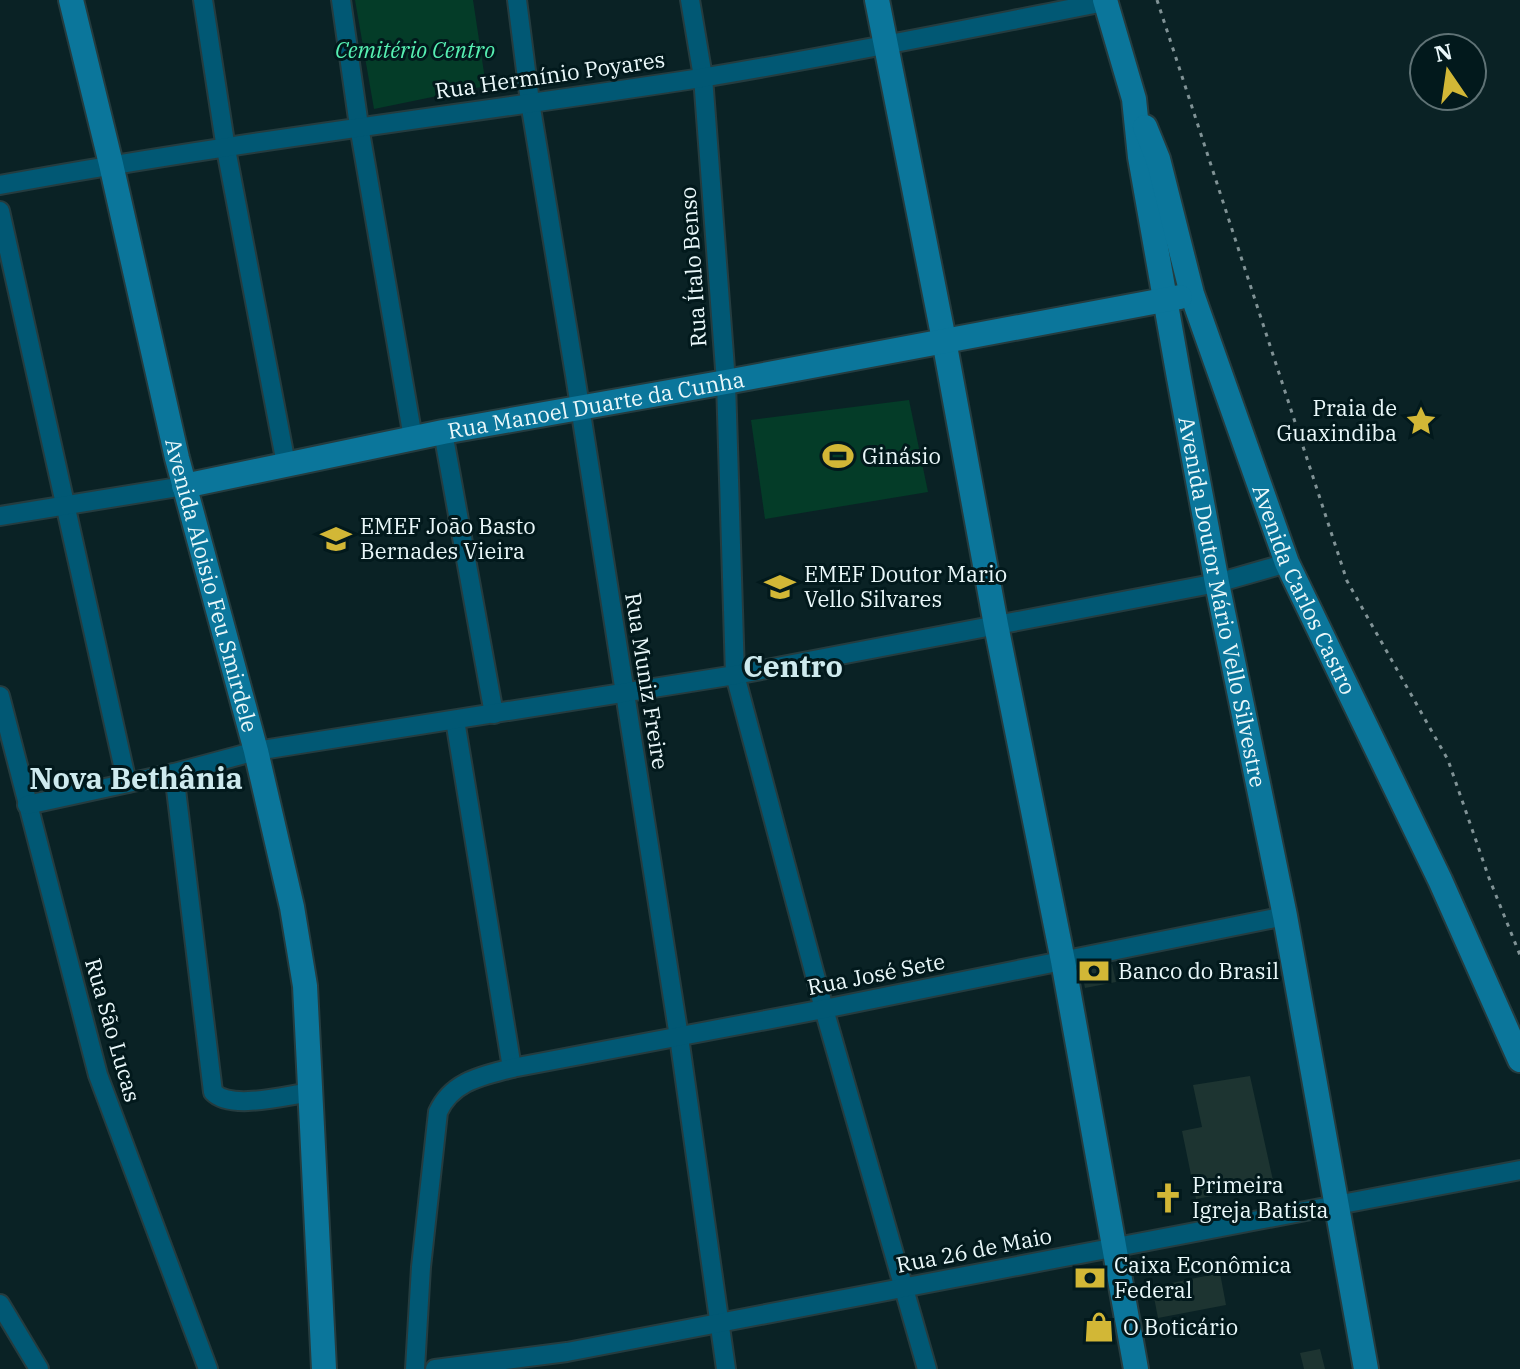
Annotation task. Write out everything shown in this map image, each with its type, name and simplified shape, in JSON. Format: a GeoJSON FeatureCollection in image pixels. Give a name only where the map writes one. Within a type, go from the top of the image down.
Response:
{"type":"FeatureCollection","features":[{"type":"Feature","properties":{"kind":"street","name":"Avenida Aloisio Feu Smirdele"},"geometry":{"type":"LineString","coordinates":[[71,0],[184,486],[256,751],[292,907],[305,986],[324,1369]]}},
{"type":"Feature","properties":{"kind":"street"},"geometry":{"type":"LineString","coordinates":[[203,0],[226,149],[286,464]]}},
{"type":"Feature","properties":{"kind":"street"},"geometry":{"type":"LineString","coordinates":[[341,0],[359,126],[413,438]]}},
{"type":"Feature","properties":{"kind":"street","name":"Rua Muniz Freire"},"geometry":{"type":"LineString","coordinates":[[517,0],[530,102],[679,1037],[726,1369]]}},
{"type":"Feature","properties":{"kind":"street","name":"Rua Ítalo Benso"},"geometry":{"type":"LineString","coordinates":[[690,0],[703,77],[726,382],[735,675],[824,1009],[927,1369]]}},
{"type":"Feature","properties":{"kind":"street"},"geometry":{"type":"LineString","coordinates":[[877,0],[1063,961],[1136,1369]]}},
{"type":"Feature","properties":{"kind":"street","name":"Rua Hermínio Poyares"},"geometry":{"type":"LineString","coordinates":[[0,185],[111,164],[703,77],[1105,1]]}},
{"type":"Feature","properties":{"kind":"street","name":"Avenida Doutor Mário Vello Silvestre"},"geometry":{"type":"LineString","coordinates":[[1105,1],[1134,99],[1140,157],[1217,583],[1285,916],[1366,1369]]}},
{"type":"Feature","properties":{"kind":"street","name":"Avenida Carlos Castro"},"geometry":{"type":"LineString","coordinates":[[1134,99],[1158,159],[1192,294],[1287,563],[1440,880],[1520,1060]]}},
{"type":"Feature","properties":{"kind":"street"},"geometry":{"type":"LineString","coordinates":[[0,211],[127,783]]}},
{"type":"Feature","properties":{"kind":"street","name":"Rua Manoel Duarte da Cunha"},"geometry":{"type":"LineString","coordinates":[[0,516],[184,486],[443,432],[1192,294]]}},
{"type":"Feature","properties":{"kind":"street"},"geometry":{"type":"LineString","coordinates":[[443,432],[494,714]]}},
{"type":"Feature","properties":{"kind":"street"},"geometry":{"type":"LineString","coordinates":[[27,805],[174,773],[256,751],[735,675],[1217,583],[1287,563]]}},
{"type":"Feature","properties":{"kind":"street","name":"Rua São Lucas"},"geometry":{"type":"LineString","coordinates":[[0,696],[98,1075],[208,1369]]}},
{"type":"Feature","properties":{"kind":"street"},"geometry":{"type":"LineString","coordinates":[[455,720],[512,1068]]}},
{"type":"Feature","properties":{"kind":"street"},"geometry":{"type":"LineString","coordinates":[[174,773],[213,1092],[220,1099],[234,1102],[312,1092]]}},
{"type":"Feature","properties":{"kind":"street","name":"Rua José Sete"},"geometry":{"type":"LineString","coordinates":[[415,1369],[421,1267],[438,1112],[444,1098],[476,1078],[512,1068],[1285,916]]}},
{"type":"Feature","properties":{"kind":"street","name":"Rua 26 de Maio"},"geometry":{"type":"LineString","coordinates":[[435,1369],[568,1360],[718,1322],[1520,1170]]}},
{"type":"Feature","properties":{"kind":"street"},"geometry":{"type":"LineString","coordinates":[[0,1304],[39,1369]]}},
{"type":"Feature","properties":{"kind":"path"},"geometry":{"type":"LineString","coordinates":[[1157,0],[1347,581],[1448,760],[1489,878],[1520,955]]}},
{"type":"Feature","properties":{"kind":"green space","name":"Cemitério Centro"},"geometry":{"type":"Polygon","coordinates":[[[355,0],[473,0],[486,86],[374,109],[355,0]]]}},
{"type":"Feature","properties":{"kind":"green space","name":"Ginásio"},"geometry":{"type":"Polygon","coordinates":[[[909,400],[928,492],[765,519],[751,420],[909,400]]]}},
{"type":"Feature","properties":{"kind":"building"},"geometry":{"type":"Polygon","coordinates":[[[1112,964],[1116,982],[1085,988],[1081,969],[1112,964]]]}},
{"type":"Feature","properties":{"kind":"building"},"geometry":{"type":"Polygon","coordinates":[[[1250,1076],[1274,1185],[1196,1199],[1182,1131],[1202,1127],[1193,1085],[1250,1076]]]}},
{"type":"Feature","properties":{"kind":"building"},"geometry":{"type":"Polygon","coordinates":[[[1220,1273],[1226,1305],[1158,1318],[1152,1287],[1220,1273]]]}},
{"type":"Feature","properties":{"kind":"building"},"geometry":{"type":"Polygon","coordinates":[[[1320,1349],[1325,1369],[1304,1369],[1300,1353],[1320,1349]]]}},
{"type":"Feature","properties":{"kind":"place","name":"Praia de Guaxindiba"},"geometry":{"type":"Point","coordinates":[1421,421]}},
{"type":"Feature","properties":{"kind":"place","name":"Ginásio"},"geometry":{"type":"Point","coordinates":[838,456]}},
{"type":"Feature","properties":{"kind":"place","name":"EMEF João Basto Bernades Vieira"},"geometry":{"type":"Point","coordinates":[336,539]}},
{"type":"Feature","properties":{"kind":"place","name":"EMEF Doutor Mario Vello Silvares"},"geometry":{"type":"Point","coordinates":[780,587]}},
{"type":"Feature","properties":{"kind":"place","name":"Banco do Brasil"},"geometry":{"type":"Point","coordinates":[1094,971]}},
{"type":"Feature","properties":{"kind":"place","name":"Primeira Igreja Batista"},"geometry":{"type":"Point","coordinates":[1168,1198]}},
{"type":"Feature","properties":{"kind":"place","name":"Caixa Econômica Federal"},"geometry":{"type":"Point","coordinates":[1090,1278]}},
{"type":"Feature","properties":{"kind":"place","name":"O Boticário"},"geometry":{"type":"Point","coordinates":[1099,1327]}},
{"type":"Feature","properties":{"kind":"district","name":"Centro"},"geometry":{"type":"Point","coordinates":[793,667]}},
{"type":"Feature","properties":{"kind":"district","name":"Nova Bethânia"},"geometry":{"type":"Point","coordinates":[136,779]}}]}
